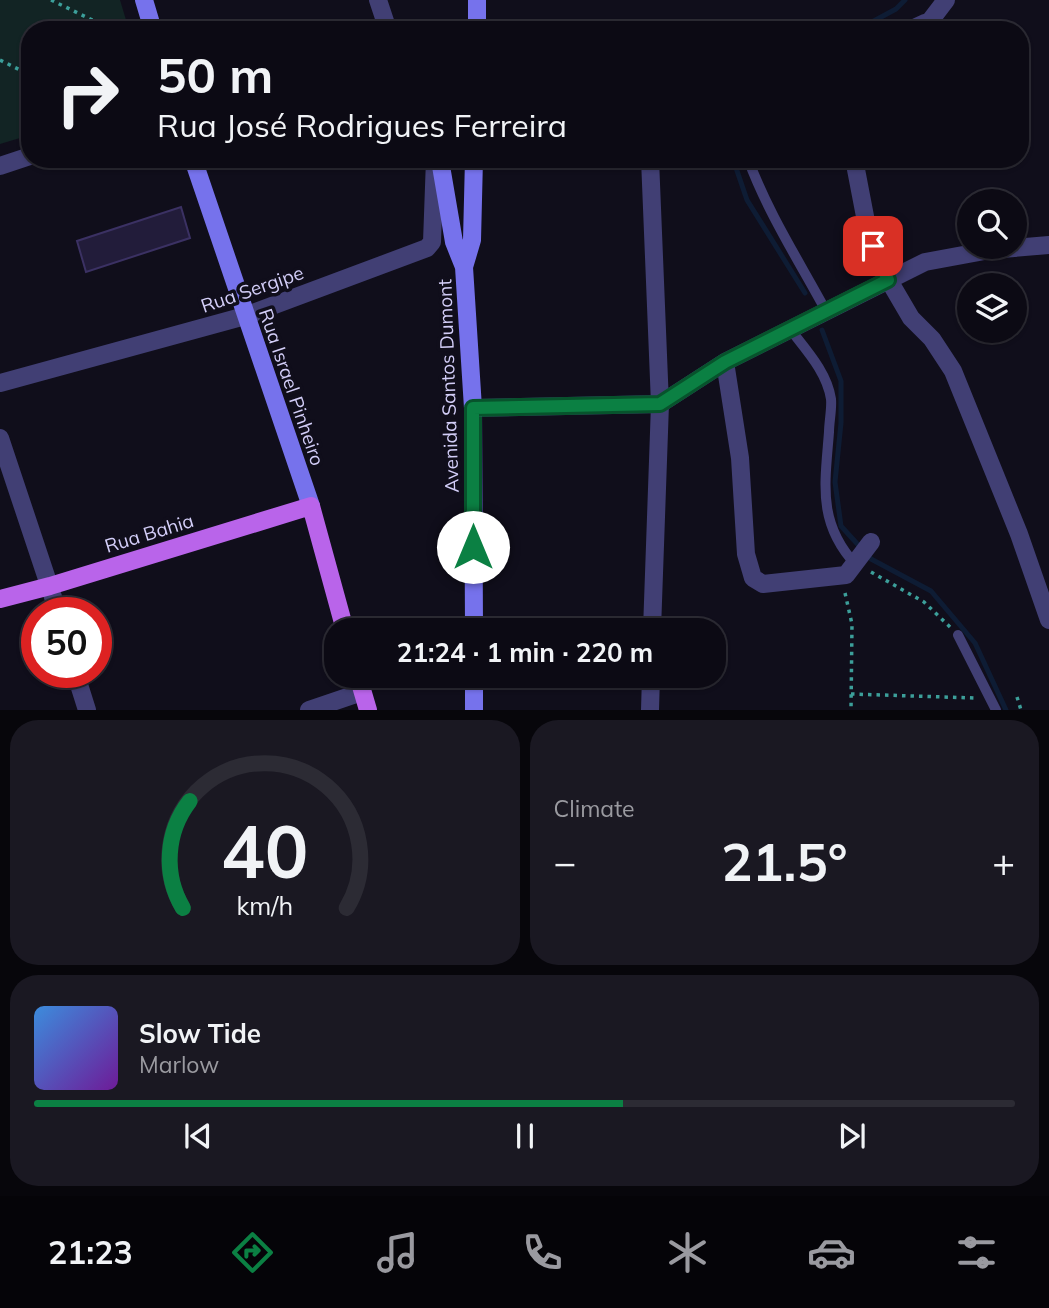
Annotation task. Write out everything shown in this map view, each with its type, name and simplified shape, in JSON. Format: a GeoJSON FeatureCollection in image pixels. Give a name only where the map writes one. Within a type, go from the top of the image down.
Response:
{"type":"FeatureCollection","features":[{"type":"Feature","properties":{"kind":"main road"},"geometry":{"type":"LineString","coordinates":[[144,0],[150,21]]}},
{"type":"Feature","properties":{"kind":"main road"},"geometry":{"type":"LineString","coordinates":[[477,0],[477,21]]}},
{"type":"Feature","properties":{"kind":"main road","name":"Rua Israel Pinheiro"},"geometry":{"type":"LineString","coordinates":[[196,168],[311,506],[342,618]]}},
{"type":"Feature","properties":{"kind":"main road","name":"Avenida Santos Dumont"},"geometry":{"type":"LineString","coordinates":[[438,168],[454,242],[464,267],[473,408],[474,618]]}},
{"type":"Feature","properties":{"kind":"main road","name":"Avenida Santos Dumont"},"geometry":{"type":"LineString","coordinates":[[464,267],[472,240],[472,168]]}},
{"type":"Feature","properties":{"kind":"main road","name":"Rua Bahia"},"geometry":{"type":"LineString","coordinates":[[0,599],[311,506]]}},
{"type":"Feature","properties":{"kind":"main road"},"geometry":{"type":"LineString","coordinates":[[361,688],[368,709]]}},
{"type":"Feature","properties":{"kind":"main road"},"geometry":{"type":"LineString","coordinates":[[474,688],[474,709]]}},
{"type":"Feature","properties":{"kind":"street"},"geometry":{"type":"LineString","coordinates":[[378,0],[385,21]]}},
{"type":"Feature","properties":{"kind":"street"},"geometry":{"type":"LineString","coordinates":[[930,21],[945,2]]}},
{"type":"Feature","properties":{"kind":"street"},"geometry":{"type":"LineString","coordinates":[[0,166],[21,159]]}},
{"type":"Feature","properties":{"kind":"street","name":"Rua Sergipe"},"geometry":{"type":"LineString","coordinates":[[0,383],[245,316],[431,246],[437,168]]}},
{"type":"Feature","properties":{"kind":"street"},"geometry":{"type":"LineString","coordinates":[[652,168],[660,404],[652,618]]}},
{"type":"Feature","properties":{"kind":"street"},"geometry":{"type":"LineString","coordinates":[[855,168],[867,232],[877,260],[911,318],[932,339],[953,371],[1019,534],[1049,620]]}},
{"type":"Feature","properties":{"kind":"street"},"geometry":{"type":"LineString","coordinates":[[473,408],[660,404],[725,362],[925,262],[990,250],[1049,245]]}},
{"type":"Feature","properties":{"kind":"street"},"geometry":{"type":"LineString","coordinates":[[725,362],[736,422],[745,545],[752,578],[763,584],[841,577],[851,572],[871,542]]}},
{"type":"Feature","properties":{"kind":"street"},"geometry":{"type":"LineString","coordinates":[[0,438],[53,597]]}},
{"type":"Feature","properties":{"kind":"street"},"geometry":{"type":"LineString","coordinates":[[80,688],[86,709]]}},
{"type":"Feature","properties":{"kind":"street"},"geometry":{"type":"LineString","coordinates":[[309,709],[352,688]]}},
{"type":"Feature","properties":{"kind":"street"},"geometry":{"type":"LineString","coordinates":[[650,709],[651,688]]}},
{"type":"Feature","properties":{"kind":"lane"},"geometry":{"type":"LineString","coordinates":[[918,21],[945,2]]}},
{"type":"Feature","properties":{"kind":"lane"},"geometry":{"type":"LineString","coordinates":[[752,168],[770,210],[826,311]]}},
{"type":"Feature","properties":{"kind":"lane"},"geometry":{"type":"LineString","coordinates":[[790,329],[824,376],[831,400],[824,498],[830,525],[856,565]]}},
{"type":"Feature","properties":{"kind":"lane"},"geometry":{"type":"LineString","coordinates":[[958,635],[996,709]]}},
{"type":"Feature","properties":{"kind":"path"},"geometry":{"type":"LineString","coordinates":[[51,0],[94,21]]}},
{"type":"Feature","properties":{"kind":"path"},"geometry":{"type":"LineString","coordinates":[[0,60],[21,70]]}},
{"type":"Feature","properties":{"kind":"path"},"geometry":{"type":"LineString","coordinates":[[856,565],[925,602],[958,635]]}},
{"type":"Feature","properties":{"kind":"path"},"geometry":{"type":"LineString","coordinates":[[841,577],[852,624],[851,709]]}},
{"type":"Feature","properties":{"kind":"path"},"geometry":{"type":"LineString","coordinates":[[851,694],[991,699]]}},
{"type":"Feature","properties":{"kind":"path"},"geometry":{"type":"LineString","coordinates":[[1017,697],[1021,709]]}},
{"type":"Feature","properties":{"kind":"shaded area"},"geometry":{"type":"Polygon","coordinates":[[[0,0],[120,0],[126,21],[21,21],[21,138],[0,144],[0,0]]]}},
{"type":"Feature","properties":{"kind":"building"},"geometry":{"type":"Polygon","coordinates":[[[181,207],[190,238],[86,272],[77,241],[181,207]]]}},
{"type":"Feature","properties":{"kind":"waterway"},"geometry":{"type":"LineString","coordinates":[[874,21],[896,9],[905,0]]}},
{"type":"Feature","properties":{"kind":"waterway"},"geometry":{"type":"LineString","coordinates":[[736,168],[747,200],[805,293]]}},
{"type":"Feature","properties":{"kind":"waterway"},"geometry":{"type":"LineString","coordinates":[[822,330],[841,381],[841,423],[835,482],[841,526],[871,559],[931,591],[975,643],[1006,710]]}},
{"type":"Feature","properties":{"kind":"route"},"geometry":{"type":"LineString","coordinates":[[473,547],[473,408],[660,404],[725,362],[888,280],[873,246]]}}]}
